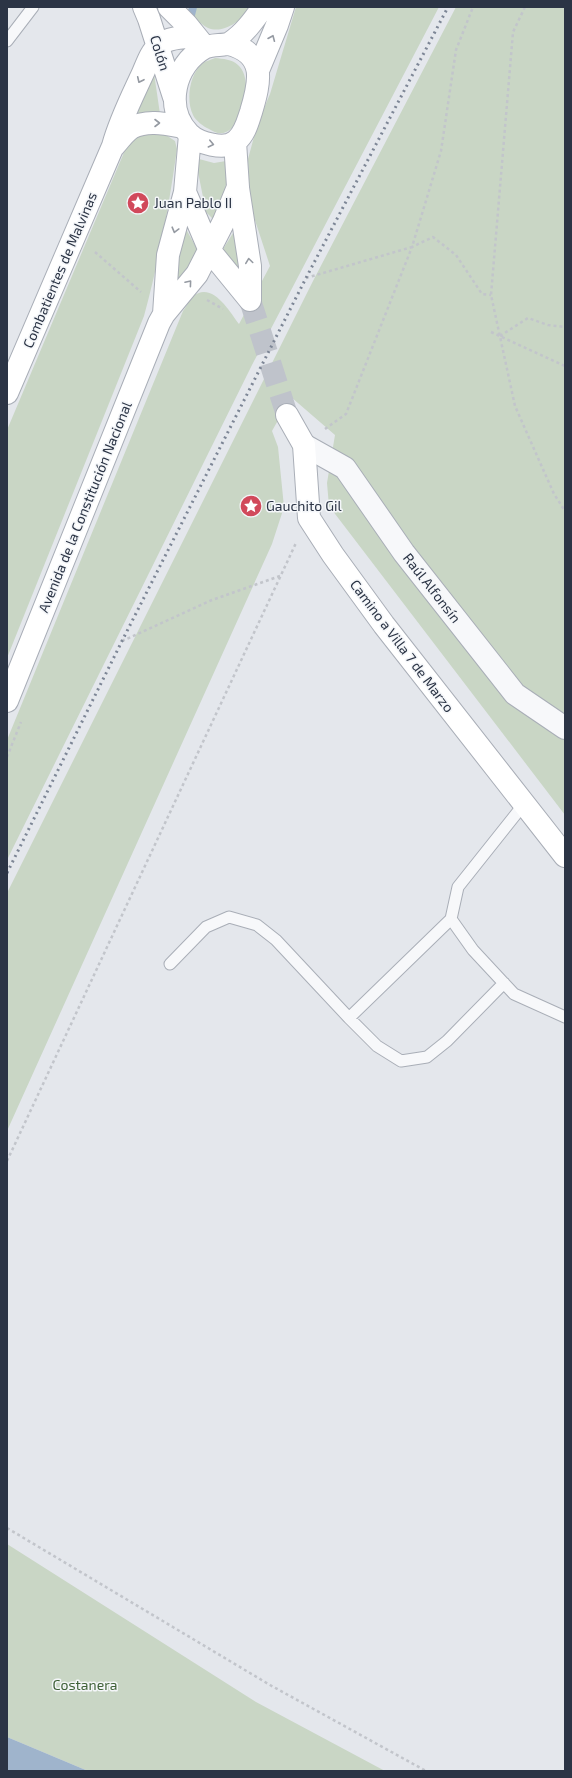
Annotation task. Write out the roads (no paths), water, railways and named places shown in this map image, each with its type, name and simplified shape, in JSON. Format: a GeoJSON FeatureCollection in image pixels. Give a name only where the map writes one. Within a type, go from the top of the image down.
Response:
{"type":"FeatureCollection","features":[{"type":"Feature","properties":{"kind":"street","name":"Colón"},"geometry":{"type":"LineString","coordinates":[[144,7],[158,46],[174,99]]}},
{"type":"Feature","properties":{"kind":"street"},"geometry":{"type":"LineString","coordinates":[[169,7],[201,42]]}},
{"type":"Feature","properties":{"kind":"street"},"geometry":{"type":"LineString","coordinates":[[229,44],[243,32],[263,7]]}},
{"type":"Feature","properties":{"kind":"street"},"geometry":{"type":"LineString","coordinates":[[186,131],[203,143],[217,146],[236,142],[242,135],[254,102],[259,81],[259,68],[283,7]]}},
{"type":"Feature","properties":{"kind":"street"},"geometry":{"type":"LineString","coordinates":[[158,46],[166,41],[180,37],[201,42]]}},
{"type":"Feature","properties":{"kind":"street","name":"Avenida de la Constitución Nacional"},"geometry":{"type":"LineString","coordinates":[[164,314],[168,255],[185,192],[186,131],[176,114],[174,99],[180,73],[201,42],[229,44]]}},
{"type":"Feature","properties":{"kind":"street"},"geometry":{"type":"LineString","coordinates":[[229,44],[240,47],[249,54],[259,68]]}},
{"type":"Feature","properties":{"kind":"street","name":"Combatientes de Malvinas"},"geometry":{"type":"LineString","coordinates":[[7,394],[76,235],[113,146],[119,125],[150,58],[158,46]]}},
{"type":"Feature","properties":{"kind":"street","name":"Combatientes de Malvinas"},"geometry":{"type":"LineString","coordinates":[[113,146],[131,128],[140,125],[158,122],[186,131]]}},
{"type":"Feature","properties":{"kind":"street","name":"Avenida de la Constitución Nacional"},"geometry":{"type":"LineString","coordinates":[[7,701],[159,323],[164,314],[197,274],[224,222],[238,187],[236,142]]}},
{"type":"Feature","properties":{"kind":"street"},"geometry":{"type":"LineString","coordinates":[[185,192],[210,251],[250,300],[250,266],[238,187]]}},
{"type":"Feature","properties":{"kind":"street","name":"Camino a Villa 7 de Marzo"},"geometry":{"type":"LineString","coordinates":[[287,415],[304,445],[309,518],[333,555],[384,625],[565,856]]}},
{"type":"Feature","properties":{"kind":"street","name":"Raúl Alfonsín"},"geometry":{"type":"LineString","coordinates":[[304,445],[346,468],[404,553],[515,694],[565,728]]}},
{"type":"Feature","properties":{"kind":"lane"},"geometry":{"type":"LineString","coordinates":[[7,41],[33,7]]}},
{"type":"Feature","properties":{"kind":"lane"},"geometry":{"type":"LineString","coordinates":[[349,1018],[452,919],[458,887],[524,804]]}},
{"type":"Feature","properties":{"kind":"lane"},"geometry":{"type":"LineString","coordinates":[[170,964],[206,927],[229,917],[256,925],[276,940],[377,1046],[401,1061],[427,1057],[447,1041],[504,983]]}},
{"type":"Feature","properties":{"kind":"lane"},"geometry":{"type":"LineString","coordinates":[[452,919],[472,950],[514,994],[565,1017]]}},
{"type":"Feature","properties":{"kind":"water"},"geometry":{"type":"Polygon","coordinates":[[[7,1737],[88,1771],[7,1771],[7,1737]]]}},
{"type":"Feature","properties":{"kind":"waterway"},"geometry":{"type":"LineString","coordinates":[[191,15],[193,7]]}},
{"type":"Feature","properties":{"kind":"tunnel"},"geometry":{"type":"LineString","coordinates":[[250,300],[287,415]]}},
{"type":"Feature","properties":{"kind":"railway"},"geometry":{"type":"LineString","coordinates":[[7,873],[122,641],[306,278],[448,7]]}},
{"type":"Feature","properties":{"kind":"place","name":"Juan Pablo II"},"geometry":{"type":"Point","coordinates":[138,203]}},
{"type":"Feature","properties":{"kind":"place","name":"Gauchito Gil"},"geometry":{"type":"Point","coordinates":[251,506]}},
{"type":"Feature","properties":{"kind":"park label","name":"Costanera"},"geometry":{"type":"Point","coordinates":[85,1685]}}]}
